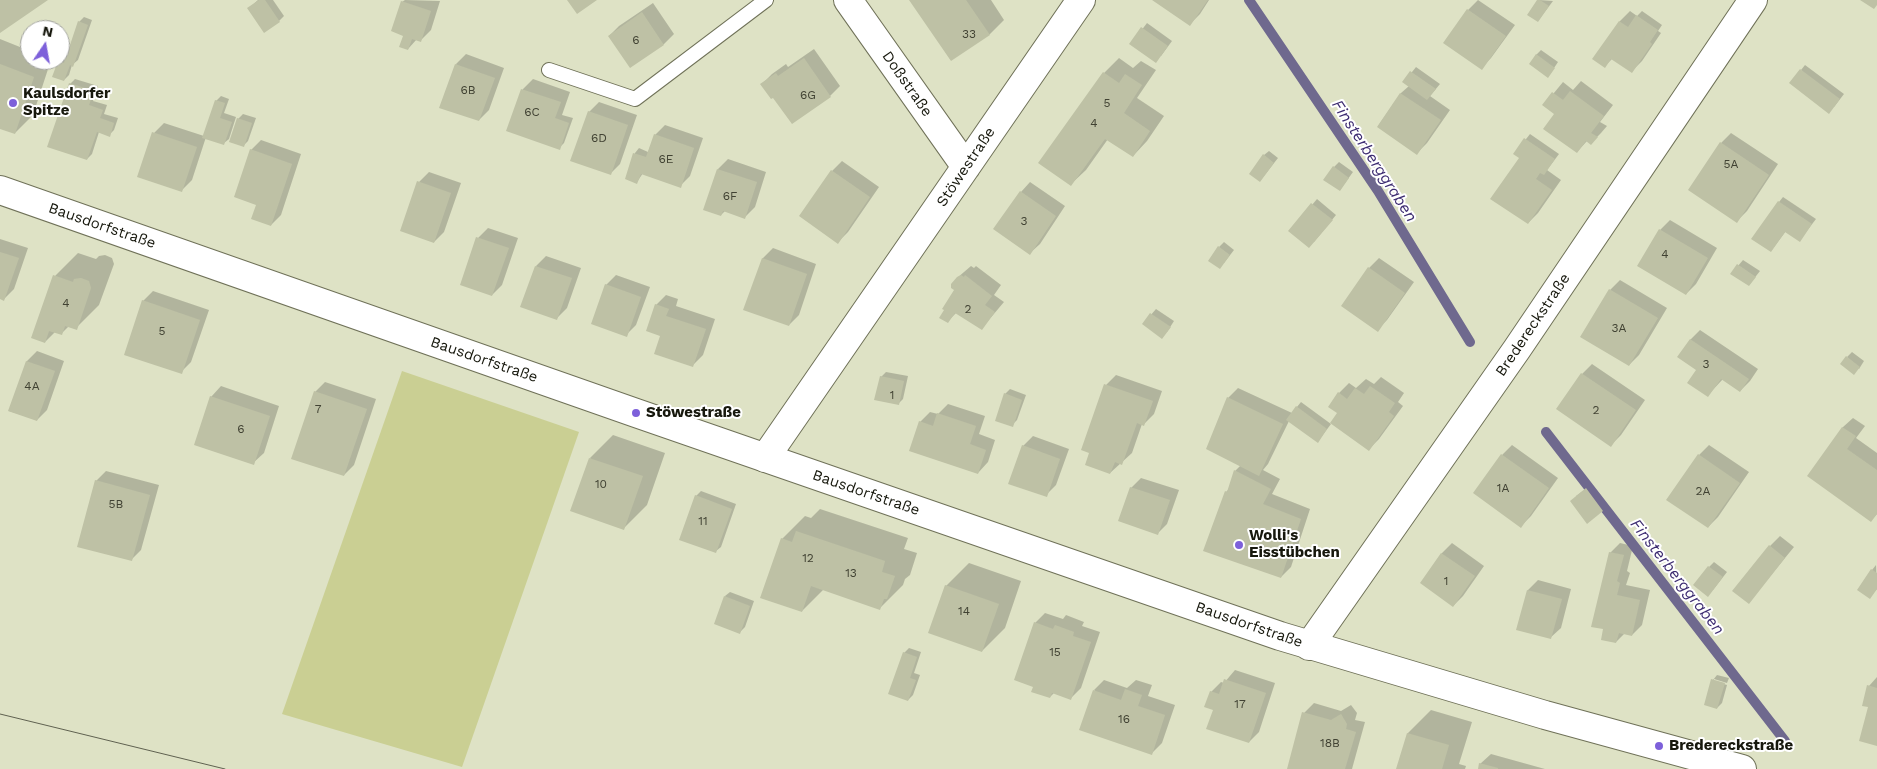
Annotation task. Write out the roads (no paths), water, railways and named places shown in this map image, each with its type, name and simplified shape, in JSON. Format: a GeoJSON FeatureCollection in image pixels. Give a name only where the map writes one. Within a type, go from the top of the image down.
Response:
{"type":"FeatureCollection","features":[{"type":"Feature","properties":{"kind":"street","name":"Doßstraße"},"geometry":{"type":"LineString","coordinates":[[848,0],[966,168]]}},
{"type":"Feature","properties":{"kind":"street","name":"Stöwestraße"},"geometry":{"type":"LineString","coordinates":[[765,458],[1081,0]]}},
{"type":"Feature","properties":{"kind":"street","name":"Bredereckstraße"},"geometry":{"type":"LineString","coordinates":[[1309,646],[1517,350],[1753,0]]}},
{"type":"Feature","properties":{"kind":"street","name":"Bausdorfstraße"},"geometry":{"type":"LineString","coordinates":[[0,190],[1034,552],[1309,646],[1546,715],[1742,769]]}},
{"type":"Feature","properties":{"kind":"lane"},"geometry":{"type":"LineString","coordinates":[[549,70],[635,99],[766,0]]}},
{"type":"Feature","properties":{"kind":"waterway","name":"Finsterberggraben"},"geometry":{"type":"LineString","coordinates":[[1249,0],[1378,191],[1470,342]]}},
{"type":"Feature","properties":{"kind":"waterway","name":"Finsterberggraben"},"geometry":{"type":"LineString","coordinates":[[1546,432],[1785,741]]}},
{"type":"Feature","properties":{"kind":"tram line"},"geometry":{"type":"LineString","coordinates":[[0,714],[225,769]]}},
{"type":"Feature","properties":{"kind":"place","name":"Kaulsdorfer Spitze"},"geometry":{"type":"Point","coordinates":[13,103]}},
{"type":"Feature","properties":{"kind":"place","name":"Stöwestraße"},"geometry":{"type":"Point","coordinates":[636,413]}},
{"type":"Feature","properties":{"kind":"place","name":"Wolli's Eisstübchen"},"geometry":{"type":"Point","coordinates":[1239,545]}},
{"type":"Feature","properties":{"kind":"place","name":"Bredereckstraße"},"geometry":{"type":"Point","coordinates":[1659,746]}}]}
